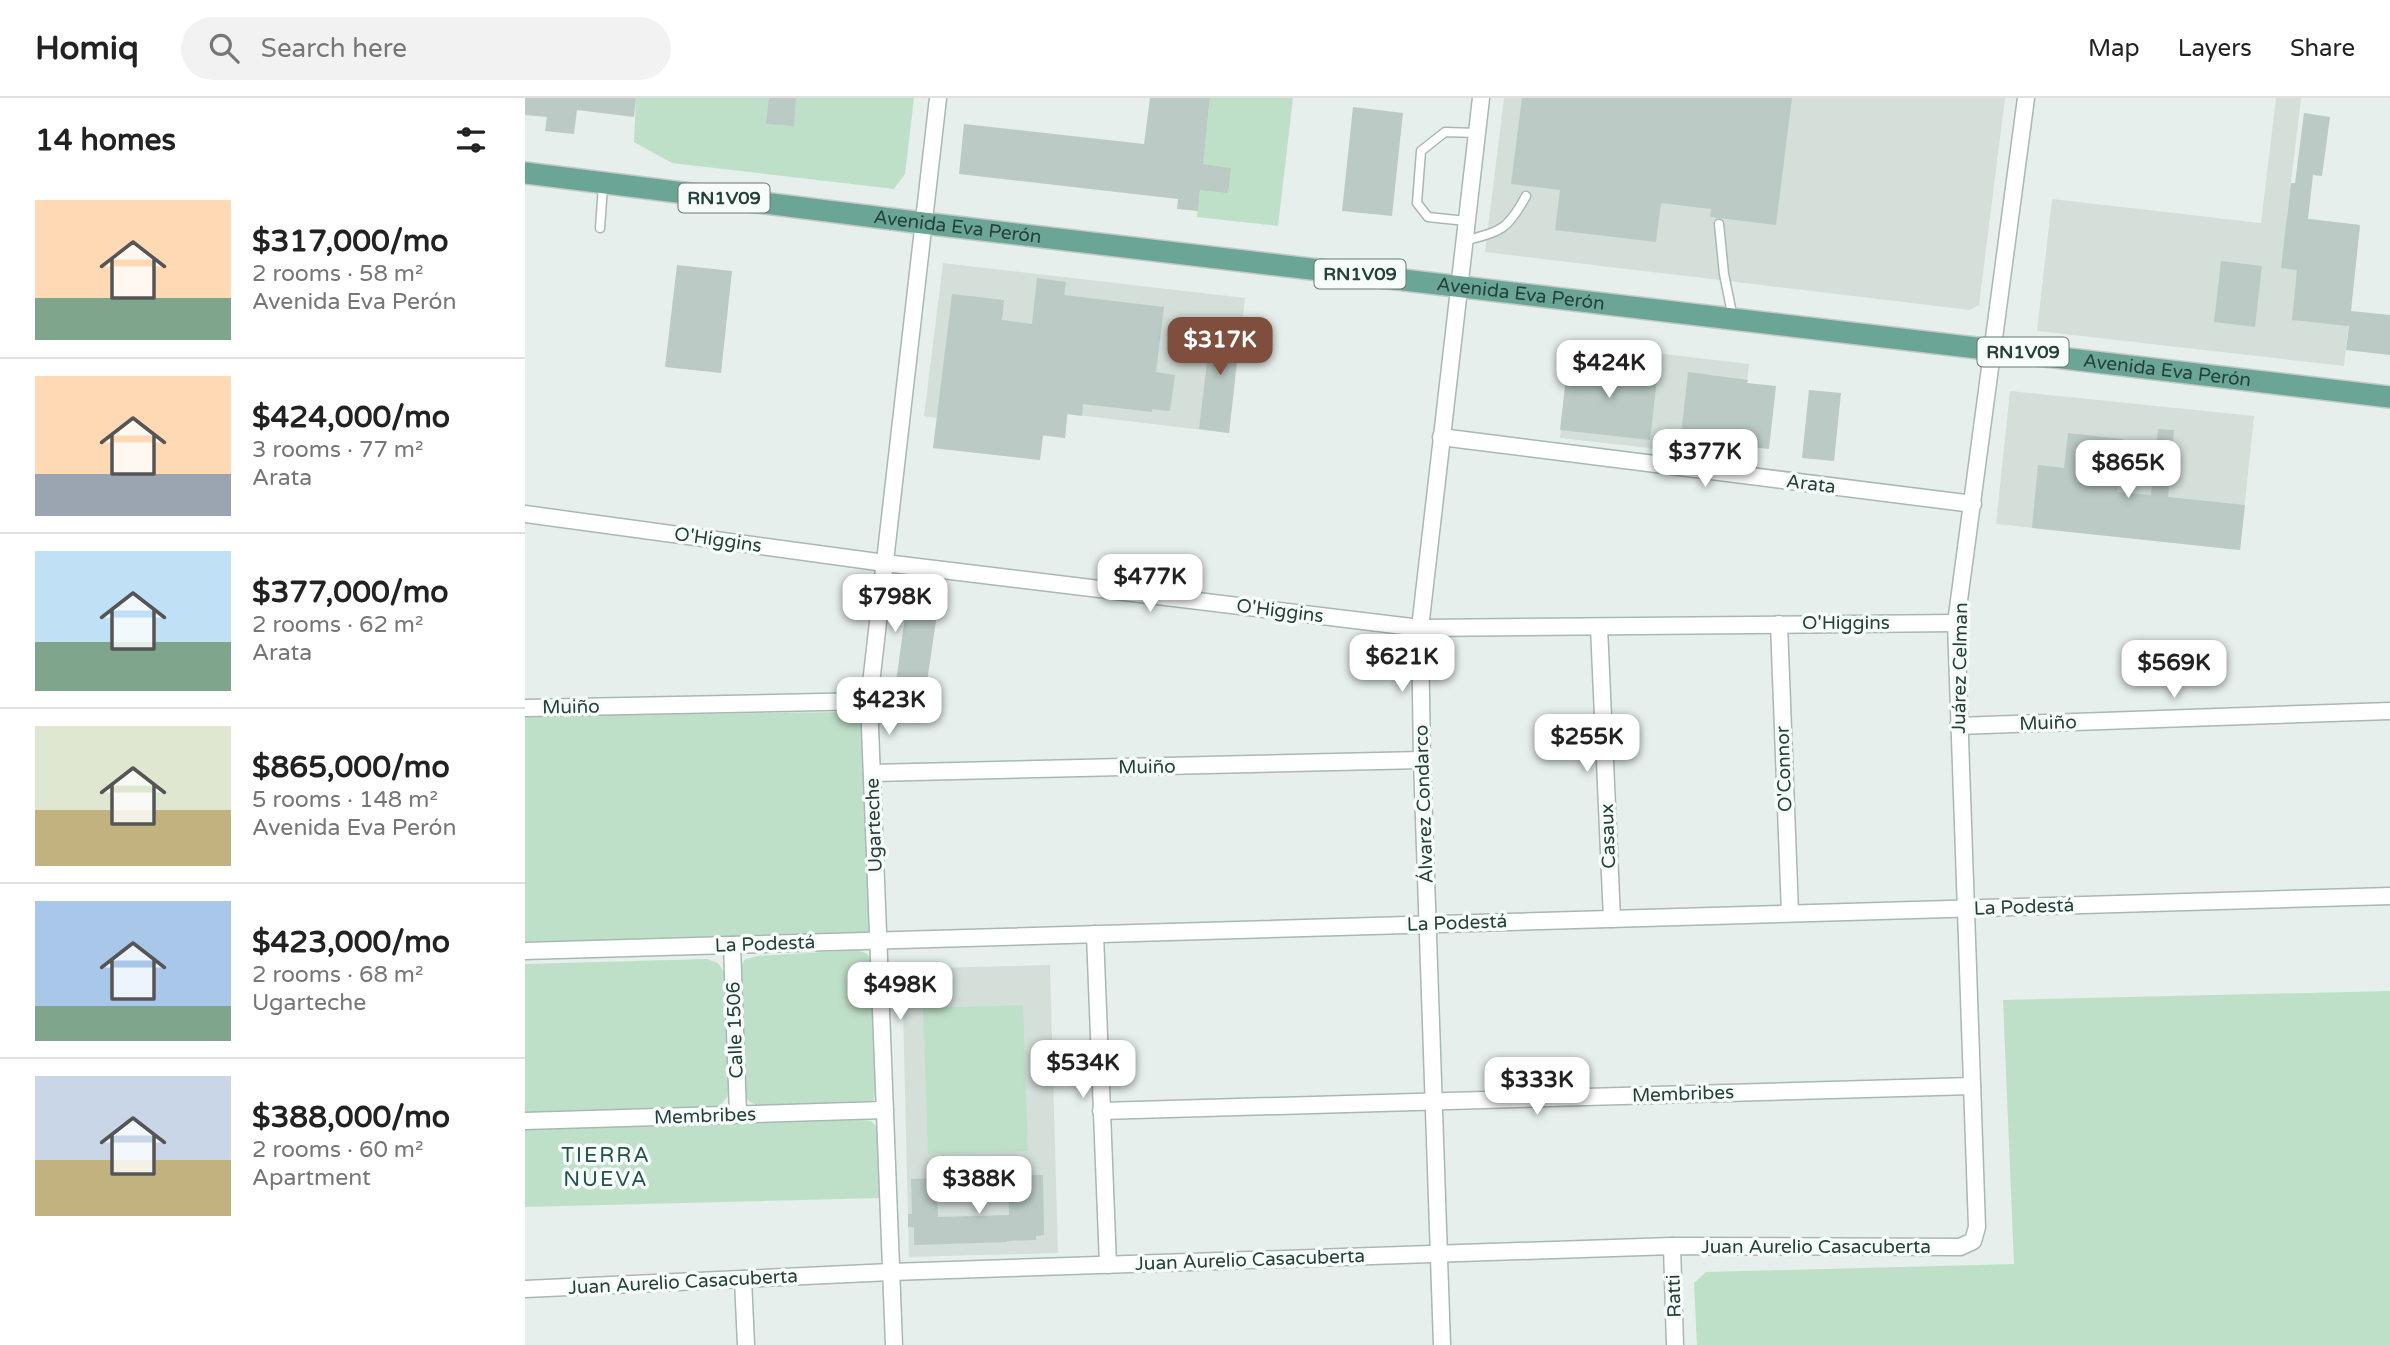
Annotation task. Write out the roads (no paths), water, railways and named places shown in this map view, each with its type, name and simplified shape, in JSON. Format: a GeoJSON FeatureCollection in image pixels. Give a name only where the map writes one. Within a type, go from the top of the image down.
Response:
{"type":"FeatureCollection","features":[{"type":"Feature","properties":{"kind":"main road","name":"Avenida Eva Perón"},"geometry":{"type":"LineString","coordinates":[[525,173],[923,223],[2390,397]]}},
{"type":"Feature","properties":{"kind":"street","name":"Ugarteche"},"geometry":{"type":"LineString","coordinates":[[894,1345],[869,701],[938,98]]}},
{"type":"Feature","properties":{"kind":"street","name":"Álvarez Condarco"},"geometry":{"type":"LineString","coordinates":[[1442,1345],[1420,628],[1481,98]]}},
{"type":"Feature","properties":{"kind":"street","name":"Juárez Celman"},"geometry":{"type":"LineString","coordinates":[[1973,1241],[1977,1227],[1958,726],[1957,623],[2026,98]]}},
{"type":"Feature","properties":{"kind":"street","name":"Arata"},"geometry":{"type":"LineString","coordinates":[[1441,437],[1973,504]]}},
{"type":"Feature","properties":{"kind":"street","name":"O'Higgins"},"geometry":{"type":"LineString","coordinates":[[525,514],[885,563],[1420,628],[1957,623]]}},
{"type":"Feature","properties":{"kind":"street","name":"O'Connor"},"geometry":{"type":"LineString","coordinates":[[1779,624],[1790,914]]}},
{"type":"Feature","properties":{"kind":"street","name":"Casaux"},"geometry":{"type":"LineString","coordinates":[[1599,627],[1612,919]]}},
{"type":"Feature","properties":{"kind":"street","name":"Muiño"},"geometry":{"type":"LineString","coordinates":[[525,708],[869,701]]}},
{"type":"Feature","properties":{"kind":"street","name":"Muiño"},"geometry":{"type":"LineString","coordinates":[[1958,726],[2390,711]]}},
{"type":"Feature","properties":{"kind":"street","name":"Muiño"},"geometry":{"type":"LineString","coordinates":[[872,773],[1422,760]]}},
{"type":"Feature","properties":{"kind":"street","name":"La Podestá"},"geometry":{"type":"LineString","coordinates":[[525,951],[2390,896]]}},
{"type":"Feature","properties":{"kind":"street"},"geometry":{"type":"LineString","coordinates":[[1095,934],[1108,1265]]}},
{"type":"Feature","properties":{"kind":"street","name":"Calle 1506"},"geometry":{"type":"LineString","coordinates":[[732,945],[738,1114]]}},
{"type":"Feature","properties":{"kind":"street","name":"Membribes"},"geometry":{"type":"LineString","coordinates":[[1101,1111],[1972,1086]]}},
{"type":"Feature","properties":{"kind":"street","name":"Membribes"},"geometry":{"type":"LineString","coordinates":[[525,1121],[885,1110]]}},
{"type":"Feature","properties":{"kind":"street","name":"Juan Aurelio Casacuberta"},"geometry":{"type":"LineString","coordinates":[[525,1289],[891,1272],[1672,1246],[1960,1247],[1973,1241]]}},
{"type":"Feature","properties":{"kind":"street","name":"Ratti"},"geometry":{"type":"LineString","coordinates":[[1672,1246],[1675,1345]]}},
{"type":"Feature","properties":{"kind":"street"},"geometry":{"type":"LineString","coordinates":[[743,1279],[746,1345]]}},
{"type":"Feature","properties":{"kind":"lane"},"geometry":{"type":"LineString","coordinates":[[1466,221],[1428,217],[1417,203],[1422,151],[1445,132],[1477,133]]}},
{"type":"Feature","properties":{"kind":"lane"},"geometry":{"type":"LineString","coordinates":[[600,228],[603,183]]}},
{"type":"Feature","properties":{"kind":"lane"},"geometry":{"type":"LineString","coordinates":[[1464,241],[1499,232],[1516,216],[1526,196]]}},
{"type":"Feature","properties":{"kind":"lane"},"geometry":{"type":"LineString","coordinates":[[1719,224],[1724,274],[1733,318]]}},
{"type":"Feature","properties":{"kind":"district","name":"TIERRA NUEVA"},"geometry":{"type":"Point","coordinates":[606,1167]}}]}
